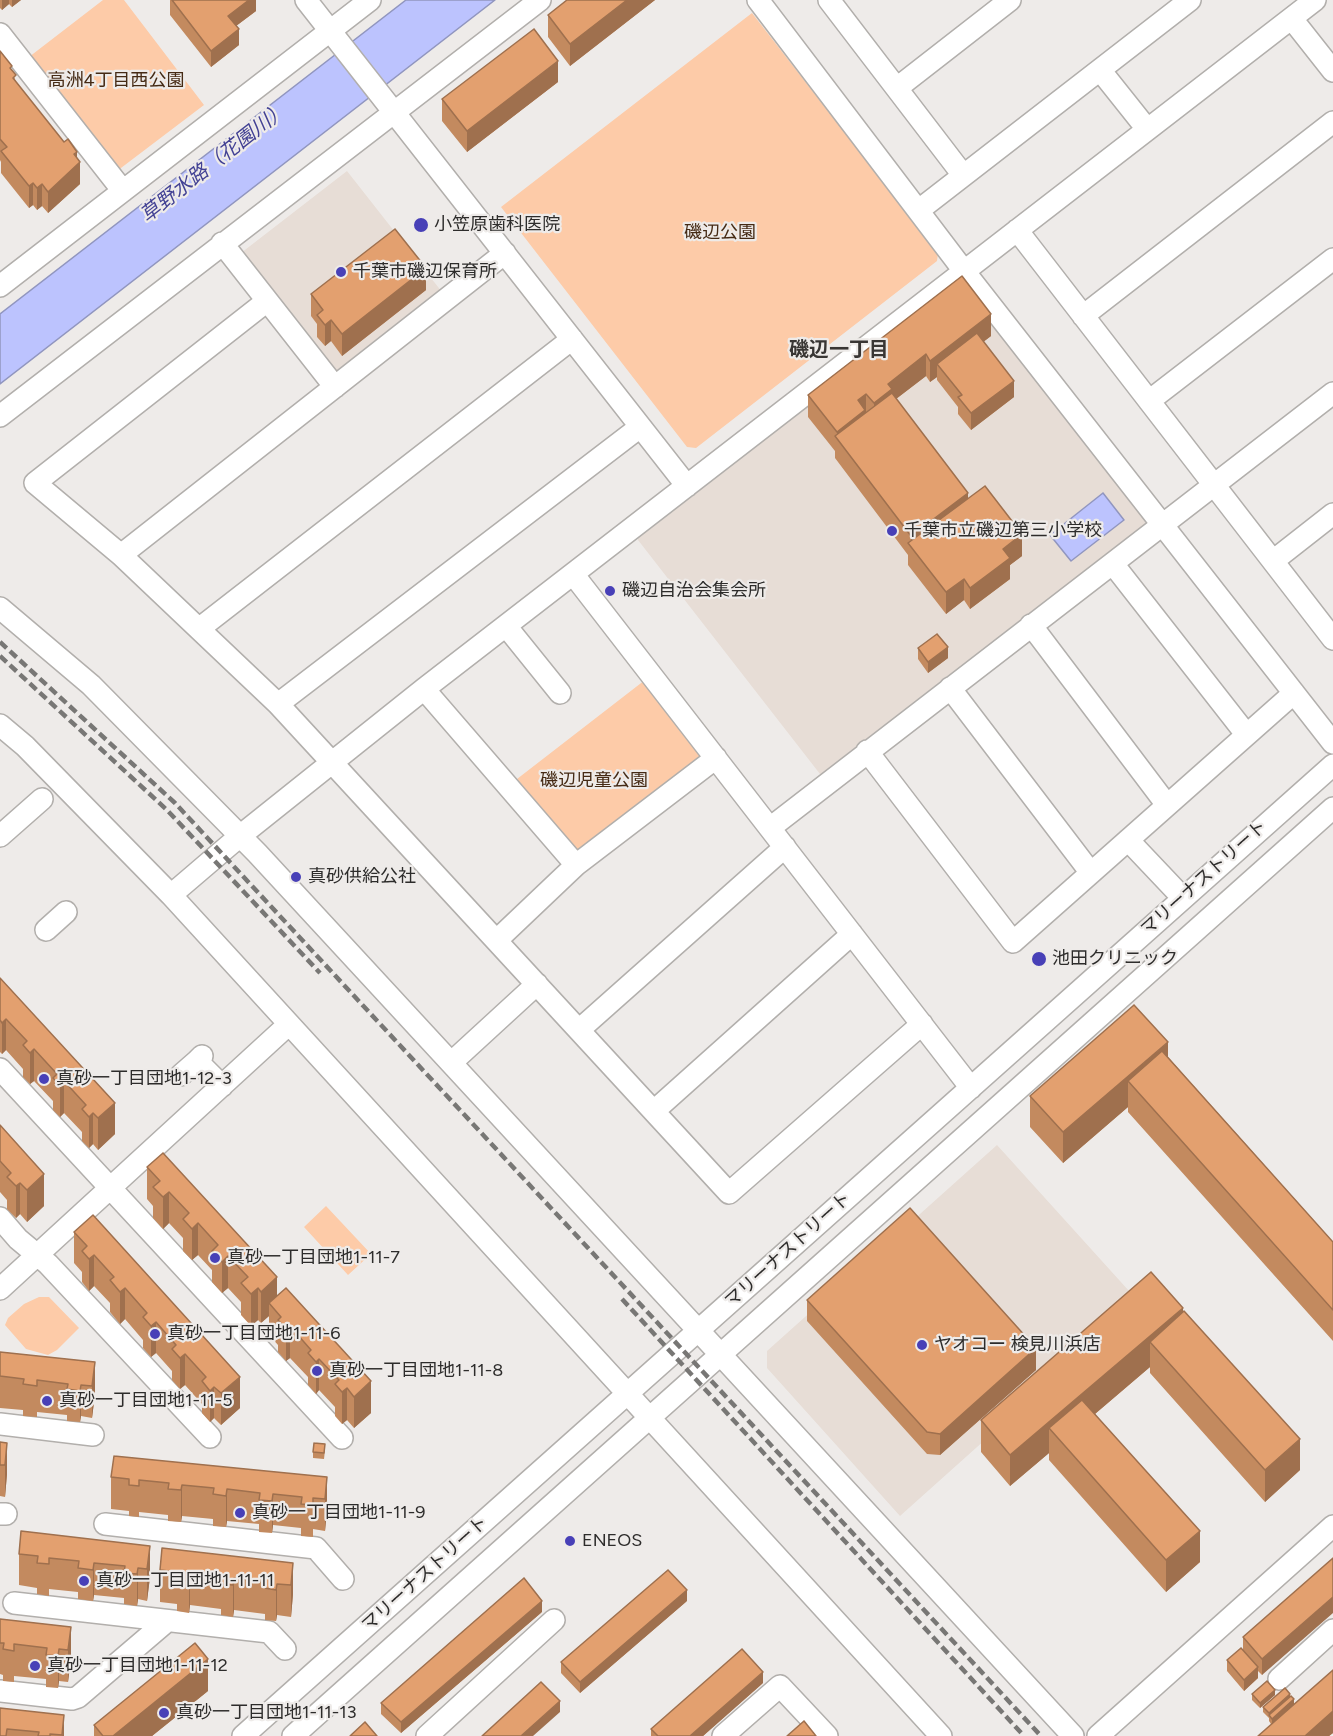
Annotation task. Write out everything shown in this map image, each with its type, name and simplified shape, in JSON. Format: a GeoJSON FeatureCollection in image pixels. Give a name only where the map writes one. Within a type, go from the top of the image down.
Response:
{"type":"FeatureCollection","features":[{"type":"Feature","properties":{"kind":"street"},"geometry":{"type":"LineString","coordinates":[[306,0],[393,114],[687,486]]}},
{"type":"Feature","properties":{"kind":"street"},"geometry":{"type":"LineString","coordinates":[[0,286],[370,0]]}},
{"type":"Feature","properties":{"kind":"street"},"geometry":{"type":"LineString","coordinates":[[0,416],[540,0]]}},
{"type":"Feature","properties":{"kind":"street"},"geometry":{"type":"LineString","coordinates":[[758,0],[964,271],[1333,743]]}},
{"type":"Feature","properties":{"kind":"street"},"geometry":{"type":"LineString","coordinates":[[897,88],[1010,0]]}},
{"type":"Feature","properties":{"kind":"street"},"geometry":{"type":"LineString","coordinates":[[919,210],[1190,0]]}},
{"type":"Feature","properties":{"kind":"street"},"geometry":{"type":"LineString","coordinates":[[171,895],[240,836],[424,689],[1315,0]]}},
{"type":"Feature","properties":{"kind":"street"},"geometry":{"type":"LineString","coordinates":[[832,1],[963,175]]}},
{"type":"Feature","properties":{"kind":"street"},"geometry":{"type":"LineString","coordinates":[[1292,19],[1333,71]]}},
{"type":"Feature","properties":{"kind":"street"},"geometry":{"type":"LineString","coordinates":[[0,34],[123,191]]}},
{"type":"Feature","properties":{"kind":"street"},"geometry":{"type":"LineString","coordinates":[[1100,70],[1147,129]]}},
{"type":"Feature","properties":{"kind":"street"},"geometry":{"type":"LineString","coordinates":[[1083,316],[1333,122]]}},
{"type":"Feature","properties":{"kind":"street"},"geometry":{"type":"LineString","coordinates":[[1017,230],[1333,639]]}},
{"type":"Feature","properties":{"kind":"street"},"geometry":{"type":"LineString","coordinates":[[222,243],[335,387]]}},
{"type":"Feature","properties":{"kind":"street"},"geometry":{"type":"LineString","coordinates":[[121,555],[505,253]]}},
{"type":"Feature","properties":{"kind":"street"},"geometry":{"type":"LineString","coordinates":[[1149,401],[1333,259]]}},
{"type":"Feature","properties":{"kind":"street"},"geometry":{"type":"LineString","coordinates":[[267,301],[35,483],[121,555],[278,704],[729,1193],[922,1024]]}},
{"type":"Feature","properties":{"kind":"street"},"geometry":{"type":"LineString","coordinates":[[200,628],[572,339]]}},
{"type":"Feature","properties":{"kind":"street"},"geometry":{"type":"LineString","coordinates":[[770,828],[1333,393]]}},
{"type":"Feature","properties":{"kind":"street"},"geometry":{"type":"LineString","coordinates":[[278,704],[640,427]]}},
{"type":"Feature","properties":{"kind":"street"},"geometry":{"type":"LineString","coordinates":[[1273,561],[1333,514]]}},
{"type":"Feature","properties":{"kind":"street"},"geometry":{"type":"LineString","coordinates":[[1113,564],[1246,734]]}},
{"type":"Feature","properties":{"kind":"street"},"geometry":{"type":"LineString","coordinates":[[573,574],[971,1088]]}},
{"type":"Feature","properties":{"kind":"street"},"geometry":{"type":"LineString","coordinates":[[0,608],[91,685],[240,836],[452,1062],[1073,1736]]}},
{"type":"Feature","properties":{"kind":"street"},"geometry":{"type":"LineString","coordinates":[[1031,625],[1167,805]]}},
{"type":"Feature","properties":{"kind":"street"},"geometry":{"type":"LineString","coordinates":[[506,626],[560,693]]}},
{"type":"Feature","properties":{"kind":"street"},"geometry":{"type":"LineString","coordinates":[[950,688],[1091,873]]}},
{"type":"Feature","properties":{"kind":"street"},"geometry":{"type":"LineString","coordinates":[[424,689],[576,865]]}},
{"type":"Feature","properties":{"kind":"street"},"geometry":{"type":"LineString","coordinates":[[867,751],[1013,942],[1294,693]]}},
{"type":"Feature","properties":{"kind":"street"},"geometry":{"type":"LineString","coordinates":[[0,725],[25,746],[171,895],[941,1736]]}},
{"type":"Feature","properties":{"kind":"street"},"geometry":{"type":"LineString","coordinates":[[497,940],[576,865],[716,758]]}},
{"type":"Feature","properties":{"kind":"street","name":"マリーナストリート"},"geometry":{"type":"LineString","coordinates":[[243,1736],[971,1088],[1182,897],[1333,765]]}},
{"type":"Feature","properties":{"kind":"street"},"geometry":{"type":"LineString","coordinates":[[0,836],[42,799]]}},
{"type":"Feature","properties":{"kind":"street","name":"マリーナストリート"},"geometry":{"type":"LineString","coordinates":[[293,1736],[1333,808]]}},
{"type":"Feature","properties":{"kind":"street"},"geometry":{"type":"LineString","coordinates":[[1128,840],[1182,897]]}},
{"type":"Feature","properties":{"kind":"street"},"geometry":{"type":"LineString","coordinates":[[579,1030],[784,847]]}},
{"type":"Feature","properties":{"kind":"street"},"geometry":{"type":"LineString","coordinates":[[46,930],[66,912]]}},
{"type":"Feature","properties":{"kind":"street"},"geometry":{"type":"LineString","coordinates":[[654,1111],[852,934]]}},
{"type":"Feature","properties":{"kind":"street"},"geometry":{"type":"LineString","coordinates":[[452,1062],[537,984]]}},
{"type":"Feature","properties":{"kind":"street"},"geometry":{"type":"LineString","coordinates":[[0,1289],[288,1025]]}},
{"type":"Feature","properties":{"kind":"street"},"geometry":{"type":"LineString","coordinates":[[181,1075],[200,1059],[222,1086]]}},
{"type":"Feature","properties":{"kind":"street"},"geometry":{"type":"LineString","coordinates":[[0,1069],[342,1438]]}},
{"type":"Feature","properties":{"kind":"street"},"geometry":{"type":"LineString","coordinates":[[0,1218],[48,1263],[210,1437]]}},
{"type":"Feature","properties":{"kind":"street"},"geometry":{"type":"LineString","coordinates":[[0,1425],[93,1435]]}},
{"type":"Feature","properties":{"kind":"street"},"geometry":{"type":"LineString","coordinates":[[105,1524],[316,1548],[342,1579]]}},
{"type":"Feature","properties":{"kind":"street"},"geometry":{"type":"LineString","coordinates":[[1098,1736],[1331,1533]]}},
{"type":"Feature","properties":{"kind":"street"},"geometry":{"type":"LineString","coordinates":[[14,1603],[269,1632],[285,1649]]}},
{"type":"Feature","properties":{"kind":"street"},"geometry":{"type":"LineString","coordinates":[[427,1736],[554,1620]]}},
{"type":"Feature","properties":{"kind":"street"},"geometry":{"type":"LineString","coordinates":[[0,1691],[72,1699],[167,1621]]}},
{"type":"Feature","properties":{"kind":"street"},"geometry":{"type":"LineString","coordinates":[[1279,1679],[1333,1630]]}},
{"type":"Feature","properties":{"kind":"street"},"geometry":{"type":"LineString","coordinates":[[723,1736],[780,1686],[827,1736]]}},
{"type":"Feature","properties":{"kind":"shaded area","name":"千葉市磯辺保育所"},"geometry":{"type":"Polygon","coordinates":[[[347,171],[442,292],[340,370],[331,370],[241,253],[347,171]]]}},
{"type":"Feature","properties":{"kind":"shaded area","name":"千葉市立磯辺第三小学校"},"geometry":{"type":"Polygon","coordinates":[[[959,287],[965,289],[1145,521],[1146,526],[824,774],[820,774],[638,540],[638,535],[959,287]]]}},
{"type":"Feature","properties":{"kind":"shaded area"},"geometry":{"type":"Polygon","coordinates":[[[997,1145],[1139,1302],[900,1516],[767,1368],[767,1351],[997,1145]]]}},
{"type":"Feature","properties":{"kind":"green space","name":"高洲4丁目西公園"},"geometry":{"type":"Polygon","coordinates":[[[103,0],[124,0],[204,105],[117,171],[29,57],[103,0]]]}},
{"type":"Feature","properties":{"kind":"green space","name":"磯辺公園"},"geometry":{"type":"Polygon","coordinates":[[[752,13],[938,253],[937,261],[696,448],[687,447],[501,207],[752,13]]]}},
{"type":"Feature","properties":{"kind":"green space","name":"磯辺児童公園"},"geometry":{"type":"Polygon","coordinates":[[[645,680],[701,750],[700,759],[583,851],[575,850],[517,779],[645,680]]]}},
{"type":"Feature","properties":{"kind":"green space"},"geometry":{"type":"Polygon","coordinates":[[[326,1206],[371,1254],[348,1275],[304,1227],[326,1206]]]}},
{"type":"Feature","properties":{"kind":"green space"},"geometry":{"type":"Polygon","coordinates":[[[39,1297],[49,1297],[79,1328],[57,1350],[48,1355],[26,1349],[5,1325],[8,1318],[24,1304],[39,1297]]]}},
{"type":"Feature","properties":{"kind":"water","name":"草野水路（花園川）"},"geometry":{"type":"Polygon","coordinates":[[[406,0],[495,0],[0,384],[0,314],[406,0]]]}},
{"type":"Feature","properties":{"kind":"water"},"geometry":{"type":"Polygon","coordinates":[[[1103,493],[1124,520],[1071,561],[1050,535],[1103,493]]]}},
{"type":"Feature","properties":{"kind":"building"},"geometry":{"type":"Polygon","coordinates":[[[172,0],[249,0],[228,16],[239,29],[211,51],[172,0]]]}},
{"type":"Feature","properties":{"kind":"building"},"geometry":{"type":"Polygon","coordinates":[[[567,0],[627,0],[570,44],[548,15],[567,0]]]}},
{"type":"Feature","properties":{"kind":"building"},"geometry":{"type":"Polygon","coordinates":[[[534,29],[558,61],[467,131],[442,99],[534,29]]]}},
{"type":"Feature","properties":{"kind":"building"},"geometry":{"type":"Polygon","coordinates":[[[0,51],[12,66],[10,68],[16,75],[13,78],[64,142],[68,139],[77,152],[74,154],[80,162],[48,192],[42,184],[37,188],[33,183],[29,186],[1,151],[7,147],[0,139],[0,51]]]}},
{"type":"Feature","properties":{"kind":"building"},"geometry":{"type":"Polygon","coordinates":[[[395,229],[426,268],[342,334],[331,320],[325,325],[317,315],[323,310],[311,294],[395,229]]]}},
{"type":"Feature","properties":{"kind":"building"},"geometry":{"type":"Polygon","coordinates":[[[962,276],[991,314],[930,361],[926,354],[888,384],[892,389],[874,403],[866,394],[858,400],[865,410],[837,432],[808,395],[962,276]]]}},
{"type":"Feature","properties":{"kind":"building"},"geometry":{"type":"Polygon","coordinates":[[[977,333],[1014,381],[971,413],[958,397],[962,395],[937,364],[977,333]]]}},
{"type":"Feature","properties":{"kind":"building"},"geometry":{"type":"Polygon","coordinates":[[[892,393],[968,493],[911,536],[835,436],[892,393]]]}},
{"type":"Feature","properties":{"kind":"building"},"geometry":{"type":"Polygon","coordinates":[[[985,486],[1022,534],[1003,549],[1010,558],[970,588],[964,579],[946,592],[908,543],[985,486]]]}},
{"type":"Feature","properties":{"kind":"building"},"geometry":{"type":"Polygon","coordinates":[[[937,634],[948,647],[928,662],[918,648],[937,634]]]}},
{"type":"Feature","properties":{"kind":"building"},"geometry":{"type":"Polygon","coordinates":[[[0,978],[115,1103],[98,1118],[93,1113],[89,1117],[82,1109],[86,1105],[64,1081],[60,1085],[53,1078],[57,1074],[34,1049],[30,1053],[23,1045],[27,1041],[6,1019],[2,1023],[0,1020],[0,978]]]}},
{"type":"Feature","properties":{"kind":"building"},"geometry":{"type":"Polygon","coordinates":[[[1134,1005],[1168,1042],[1063,1132],[1030,1096],[1134,1005]]]}},
{"type":"Feature","properties":{"kind":"building"},"geometry":{"type":"Polygon","coordinates":[[[1162,1051],[1333,1242],[1333,1310],[1128,1081],[1162,1051]]]}},
{"type":"Feature","properties":{"kind":"building"},"geometry":{"type":"Polygon","coordinates":[[[0,1125],[44,1174],[27,1190],[20,1183],[16,1186],[7,1177],[11,1173],[0,1161],[0,1125]]]}},
{"type":"Feature","properties":{"kind":"building"},"geometry":{"type":"Polygon","coordinates":[[[163,1153],[277,1277],[261,1292],[258,1288],[251,1294],[241,1283],[248,1277],[228,1256],[222,1262],[212,1251],[218,1245],[198,1223],[192,1229],[183,1219],[189,1213],[169,1192],[163,1197],[153,1187],[160,1181],[147,1167],[163,1153]]]}},
{"type":"Feature","properties":{"kind":"building","name":"ヤオコー 検見川浜店"},"geometry":{"type":"Polygon","coordinates":[[[910,1208],[1036,1348],[940,1434],[927,1432],[807,1300],[910,1208]]]}},
{"type":"Feature","properties":{"kind":"building"},"geometry":{"type":"Polygon","coordinates":[[[93,1215],[240,1377],[221,1393],[214,1387],[210,1391],[202,1381],[206,1377],[185,1354],[180,1358],[172,1349],[176,1345],[156,1322],[151,1326],[143,1317],[147,1313],[125,1288],[120,1292],[110,1280],[114,1277],[94,1255],[89,1259],[82,1251],[87,1246],[74,1232],[93,1215]]]}},
{"type":"Feature","properties":{"kind":"building"},"geometry":{"type":"Polygon","coordinates":[[[1151,1272],[1183,1308],[1010,1455],[981,1420],[1151,1272]]]}},
{"type":"Feature","properties":{"kind":"building"},"geometry":{"type":"Polygon","coordinates":[[[286,1288],[371,1381],[354,1397],[347,1388],[342,1392],[335,1384],[339,1380],[319,1359],[316,1362],[308,1353],[311,1350],[290,1326],[286,1329],[278,1320],[281,1317],[269,1303],[286,1288]]]}},
{"type":"Feature","properties":{"kind":"building"},"geometry":{"type":"Polygon","coordinates":[[[1184,1311],[1300,1439],[1265,1470],[1150,1342],[1184,1311]]]}},
{"type":"Feature","properties":{"kind":"building"},"geometry":{"type":"Polygon","coordinates":[[[0,1352],[95,1362],[92,1386],[81,1385],[80,1391],[67,1389],[68,1384],[37,1380],[37,1386],[23,1384],[24,1379],[0,1376],[0,1352]]]}},
{"type":"Feature","properties":{"kind":"building"},"geometry":{"type":"Polygon","coordinates":[[[1082,1400],[1200,1531],[1166,1560],[1049,1428],[1082,1400]]]}},
{"type":"Feature","properties":{"kind":"building"},"geometry":{"type":"Polygon","coordinates":[[[0,1442],[7,1443],[5,1465],[0,1465],[0,1442]]]}},
{"type":"Feature","properties":{"kind":"building"},"geometry":{"type":"Polygon","coordinates":[[[314,1443],[325,1444],[324,1453],[313,1452],[314,1443]]]}},
{"type":"Feature","properties":{"kind":"building"},"geometry":{"type":"Polygon","coordinates":[[[114,1456],[327,1477],[325,1499],[313,1498],[313,1505],[301,1504],[302,1497],[273,1494],[272,1501],[259,1500],[260,1493],[227,1489],[226,1496],[213,1494],[214,1488],[182,1485],[181,1490],[168,1489],[169,1483],[139,1480],[139,1486],[129,1485],[129,1479],[111,1477],[114,1456]]]}},
{"type":"Feature","properties":{"kind":"building"},"geometry":{"type":"Polygon","coordinates":[[[21,1531],[150,1546],[147,1569],[138,1568],[137,1574],[124,1573],[125,1566],[94,1563],[93,1570],[78,1568],[79,1561],[49,1558],[49,1564],[37,1563],[38,1556],[19,1554],[21,1531]]]}},
{"type":"Feature","properties":{"kind":"building"},"geometry":{"type":"Polygon","coordinates":[[[162,1548],[293,1563],[291,1585],[277,1584],[276,1590],[265,1588],[265,1582],[234,1578],[233,1585],[221,1584],[222,1577],[190,1574],[189,1581],[177,1580],[177,1572],[160,1570],[162,1548]]]}},
{"type":"Feature","properties":{"kind":"building"},"geometry":{"type":"Polygon","coordinates":[[[1333,1558],[1333,1597],[1262,1659],[1243,1637],[1333,1558]]]}},
{"type":"Feature","properties":{"kind":"building"},"geometry":{"type":"Polygon","coordinates":[[[668,1570],[687,1590],[580,1682],[561,1662],[668,1570]]]}},
{"type":"Feature","properties":{"kind":"building"},"geometry":{"type":"Polygon","coordinates":[[[524,1578],[542,1601],[401,1722],[381,1703],[524,1578]]]}},
{"type":"Feature","properties":{"kind":"building"},"geometry":{"type":"Polygon","coordinates":[[[0,1619],[71,1627],[68,1650],[59,1649],[58,1656],[46,1655],[47,1648],[14,1644],[14,1651],[3,1649],[4,1643],[0,1643],[0,1619]]]}},
{"type":"Feature","properties":{"kind":"building"},"geometry":{"type":"Polygon","coordinates":[[[195,1643],[208,1659],[113,1736],[103,1736],[94,1725],[195,1643]]]}},
{"type":"Feature","properties":{"kind":"building"},"geometry":{"type":"Polygon","coordinates":[[[1241,1648],[1258,1667],[1244,1680],[1227,1660],[1241,1648]]]}},
{"type":"Feature","properties":{"kind":"building"},"geometry":{"type":"Polygon","coordinates":[[[742,1649],[763,1672],[690,1736],[658,1736],[651,1729],[742,1649]]]}},
{"type":"Feature","properties":{"kind":"building"},"geometry":{"type":"Polygon","coordinates":[[[1333,1670],[1333,1711],[1305,1736],[1258,1736],[1333,1670]]]}},
{"type":"Feature","properties":{"kind":"building"},"geometry":{"type":"Polygon","coordinates":[[[1267,1681],[1275,1690],[1260,1703],[1252,1694],[1267,1681]]]}},
{"type":"Feature","properties":{"kind":"building"},"geometry":{"type":"Polygon","coordinates":[[[541,1682],[560,1701],[521,1736],[482,1736],[541,1682]]]}},
{"type":"Feature","properties":{"kind":"building"},"geometry":{"type":"Polygon","coordinates":[[[1285,1688],[1290,1694],[1269,1713],[1263,1707],[1285,1688]]]}},
{"type":"Feature","properties":{"kind":"building"},"geometry":{"type":"Polygon","coordinates":[[[1291,1696],[1294,1699],[1272,1719],[1269,1715],[1291,1696]]]}},
{"type":"Feature","properties":{"kind":"building"},"geometry":{"type":"Polygon","coordinates":[[[0,1708],[64,1715],[62,1735],[38,1736],[39,1732],[7,1729],[6,1736],[0,1736],[0,1708]]]}},
{"type":"Feature","properties":{"kind":"building"},"geometry":{"type":"Polygon","coordinates":[[[804,1721],[816,1736],[787,1736],[804,1721]]]}},
{"type":"Feature","properties":{"kind":"building"},"geometry":{"type":"Polygon","coordinates":[[[365,1722],[377,1736],[350,1736],[365,1722]]]}},
{"type":"Feature","properties":{"kind":"railway"},"geometry":{"type":"LineString","coordinates":[[0,642],[175,803],[1041,1736]]}},
{"type":"Feature","properties":{"kind":"railway"},"geometry":{"type":"LineString","coordinates":[[0,656],[167,810],[320,973]]}},
{"type":"Feature","properties":{"kind":"railway"},"geometry":{"type":"LineString","coordinates":[[622,1299],[1024,1736]]}},
{"type":"Feature","properties":{"kind":"place","name":"小笠原歯科医院"},"geometry":{"type":"Point","coordinates":[421,225]}},
{"type":"Feature","properties":{"kind":"place","name":"千葉市磯辺保育所"},"geometry":{"type":"Point","coordinates":[341,272]}},
{"type":"Feature","properties":{"kind":"place","name":"千葉市立磯辺第三小学校"},"geometry":{"type":"Point","coordinates":[892,531]}},
{"type":"Feature","properties":{"kind":"place","name":"磯辺自治会集会所"},"geometry":{"type":"Point","coordinates":[610,591]}},
{"type":"Feature","properties":{"kind":"place","name":"真砂供給公社"},"geometry":{"type":"Point","coordinates":[296,877]}},
{"type":"Feature","properties":{"kind":"place","name":"池田クリニック"},"geometry":{"type":"Point","coordinates":[1039,959]}},
{"type":"Feature","properties":{"kind":"place","name":"真砂一丁目団地1-12-3"},"geometry":{"type":"Point","coordinates":[44,1079]}},
{"type":"Feature","properties":{"kind":"place","name":"真砂一丁目団地1-11-7"},"geometry":{"type":"Point","coordinates":[215,1258]}},
{"type":"Feature","properties":{"kind":"place","name":"真砂一丁目団地1-11-6"},"geometry":{"type":"Point","coordinates":[155,1334]}},
{"type":"Feature","properties":{"kind":"place","name":"ヤオコー 検見川浜店"},"geometry":{"type":"Point","coordinates":[922,1345]}},
{"type":"Feature","properties":{"kind":"place","name":"真砂一丁目団地1-11-8"},"geometry":{"type":"Point","coordinates":[317,1371]}},
{"type":"Feature","properties":{"kind":"place","name":"真砂一丁目団地1-11-5"},"geometry":{"type":"Point","coordinates":[47,1401]}},
{"type":"Feature","properties":{"kind":"place","name":"真砂一丁目団地1-11-9"},"geometry":{"type":"Point","coordinates":[240,1513]}},
{"type":"Feature","properties":{"kind":"place","name":"ENEOS"},"geometry":{"type":"Point","coordinates":[570,1541]}},
{"type":"Feature","properties":{"kind":"place","name":"真砂一丁目団地1-11-11"},"geometry":{"type":"Point","coordinates":[84,1581]}},
{"type":"Feature","properties":{"kind":"place","name":"真砂一丁目団地1-11-12"},"geometry":{"type":"Point","coordinates":[35,1666]}},
{"type":"Feature","properties":{"kind":"place","name":"真砂一丁目団地1-11-13"},"geometry":{"type":"Point","coordinates":[164,1713]}},
{"type":"Feature","properties":{"kind":"district","name":"磯辺一丁目"},"geometry":{"type":"Point","coordinates":[839,350]}}]}
